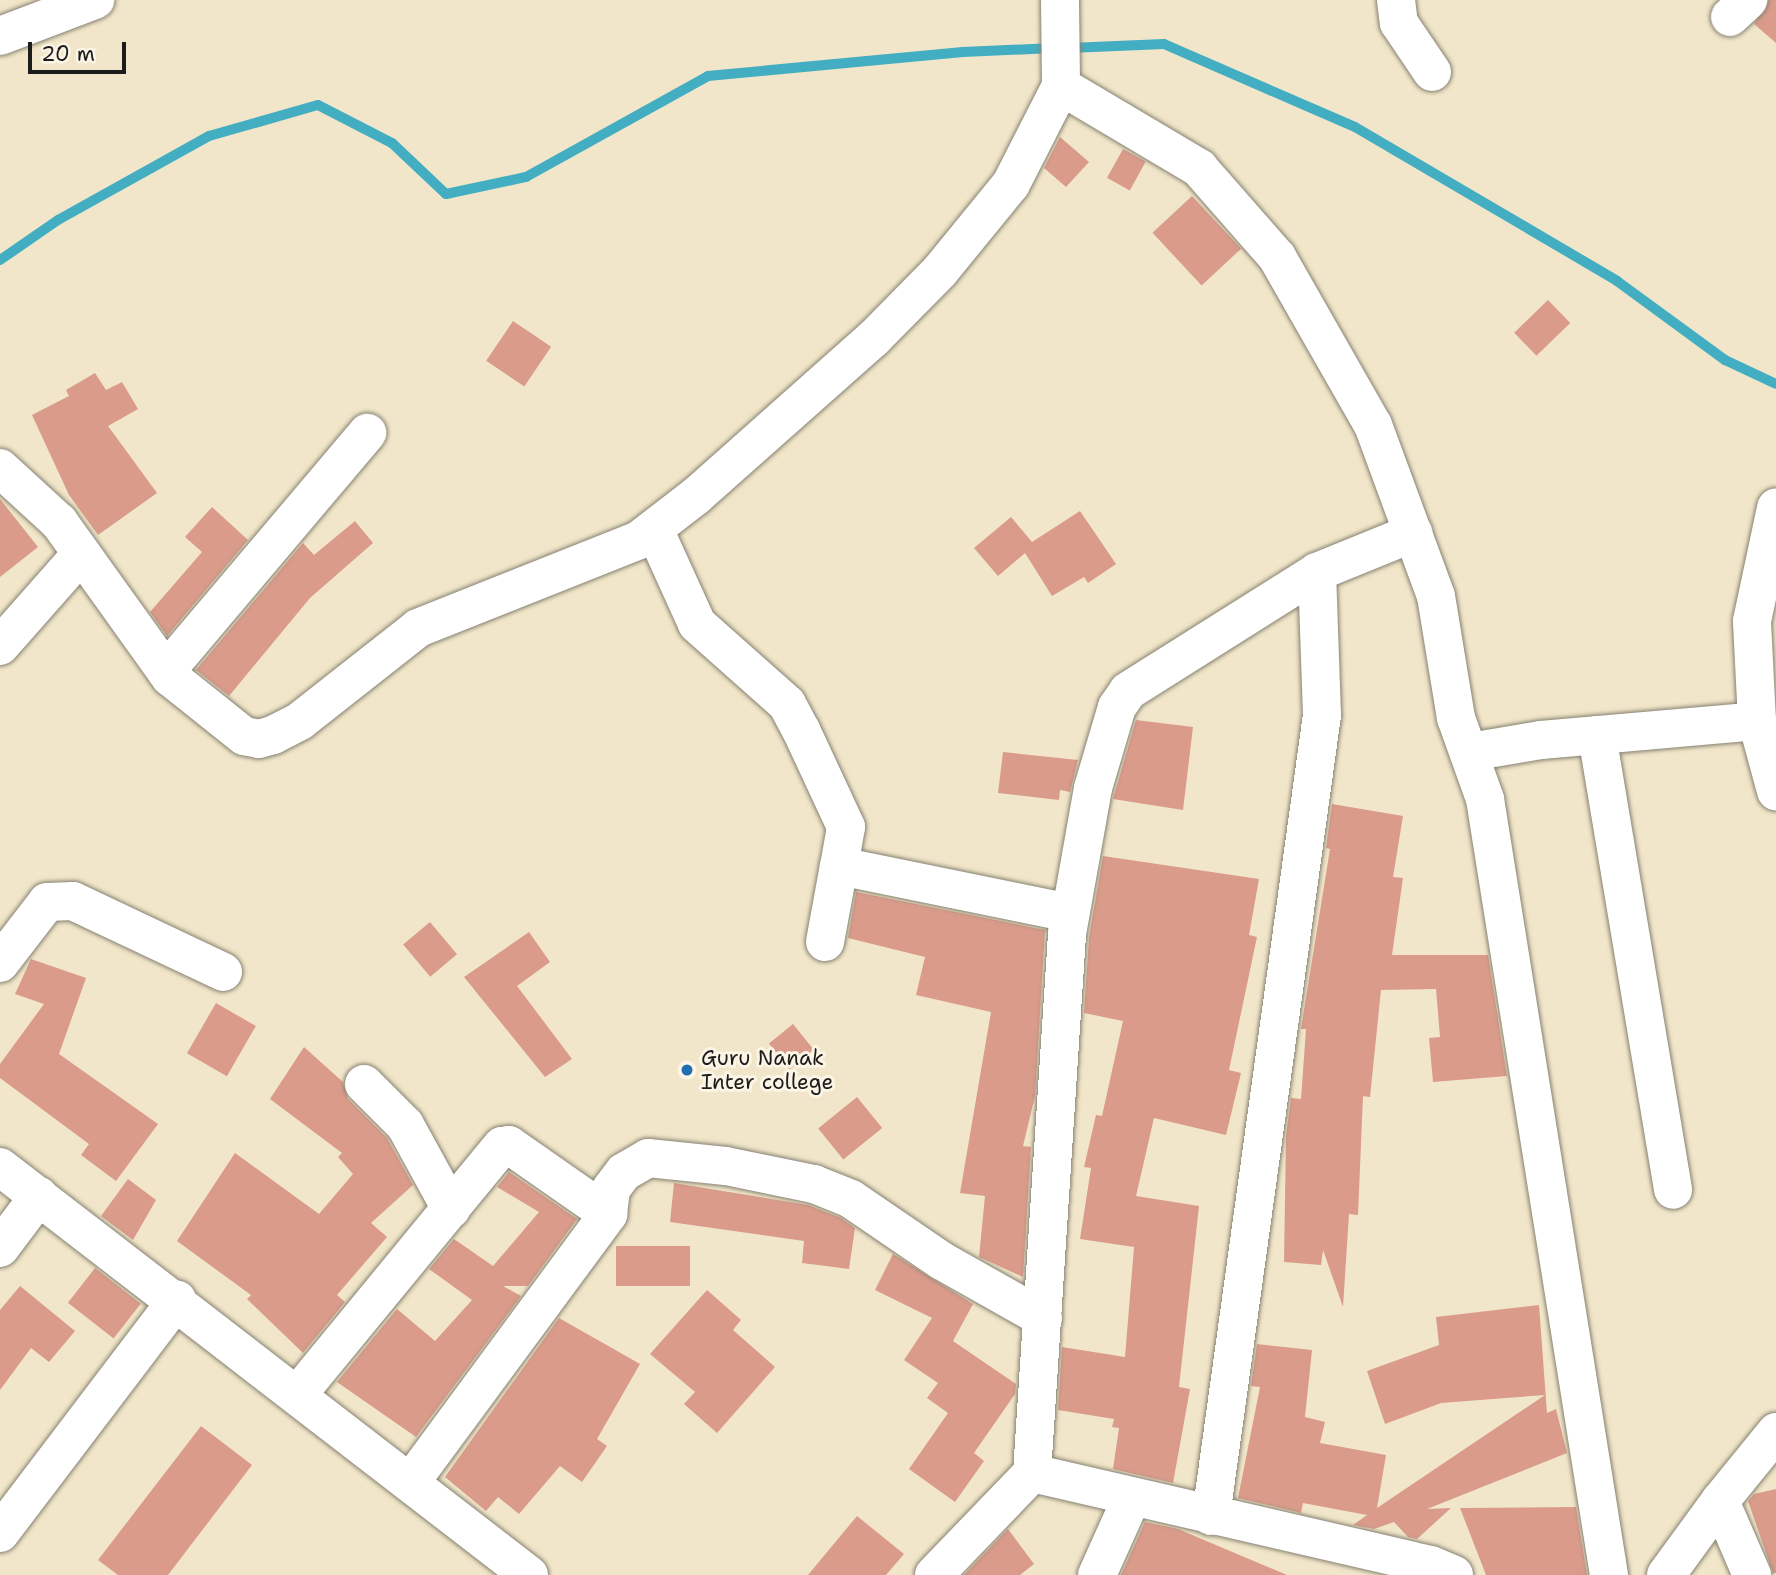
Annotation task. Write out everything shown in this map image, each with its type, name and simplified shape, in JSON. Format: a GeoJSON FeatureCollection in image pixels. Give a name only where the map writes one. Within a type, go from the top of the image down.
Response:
{"type":"FeatureCollection","features":[{"type":"Feature","properties":{"kind":"street"},"geometry":{"type":"LineString","coordinates":[[0,36],[95,0]]}},
{"type":"Feature","properties":{"kind":"street"},"geometry":{"type":"LineString","coordinates":[[1396,0],[1399,23],[1432,72]]}},
{"type":"Feature","properties":{"kind":"street"},"geometry":{"type":"LineString","coordinates":[[0,468],[59,522],[166,671],[244,736],[259,739],[300,721],[418,628],[572,569],[639,540],[873,339],[940,271],[1011,184],[1060,75],[1061,6]]}},
{"type":"Feature","properties":{"kind":"street"},"geometry":{"type":"LineString","coordinates":[[1060,75],[1199,168],[1277,257],[1373,425],[1413,533],[1436,596],[1456,718],[1485,799],[1609,1575]]}},
{"type":"Feature","properties":{"kind":"street"},"geometry":{"type":"LineString","coordinates":[[166,671],[367,433]]}},
{"type":"Feature","properties":{"kind":"street"},"geometry":{"type":"LineString","coordinates":[[1776,508],[1752,621],[1757,721],[1776,790]]}},
{"type":"Feature","properties":{"kind":"street"},"geometry":{"type":"LineString","coordinates":[[654,529],[696,624],[787,704],[802,730],[846,827],[825,942]]}},
{"type":"Feature","properties":{"kind":"street"},"geometry":{"type":"LineString","coordinates":[[934,1575],[1032,1473],[1070,913],[1093,788],[1121,698],[1317,572],[1413,533]]}},
{"type":"Feature","properties":{"kind":"street"},"geometry":{"type":"LineString","coordinates":[[0,646],[82,554]]}},
{"type":"Feature","properties":{"kind":"street"},"geometry":{"type":"LineString","coordinates":[[1211,1516],[1322,715],[1317,572]]}},
{"type":"Feature","properties":{"kind":"street"},"geometry":{"type":"LineString","coordinates":[[1469,752],[1597,735],[1757,721]]}},
{"type":"Feature","properties":{"kind":"street"},"geometry":{"type":"LineString","coordinates":[[1597,735],[1673,1189]]}},
{"type":"Feature","properties":{"kind":"street"},"geometry":{"type":"LineString","coordinates":[[839,866],[1070,913]]}},
{"type":"Feature","properties":{"kind":"street"},"geometry":{"type":"LineString","coordinates":[[0,963],[47,902],[73,901],[223,972]]}},
{"type":"Feature","properties":{"kind":"street"},"geometry":{"type":"LineString","coordinates":[[364,1084],[405,1125],[451,1209]]}},
{"type":"Feature","properties":{"kind":"street"},"geometry":{"type":"LineString","coordinates":[[298,1394],[502,1146],[509,1145],[608,1214]]}},
{"type":"Feature","properties":{"kind":"street"},"geometry":{"type":"LineString","coordinates":[[410,1483],[608,1214],[611,1189],[624,1172],[648,1158],[726,1166],[814,1184],[851,1199],[942,1261],[1043,1318]]}},
{"type":"Feature","properties":{"kind":"street"},"geometry":{"type":"LineString","coordinates":[[0,1167],[177,1300],[529,1575]]}},
{"type":"Feature","properties":{"kind":"street"},"geometry":{"type":"LineString","coordinates":[[0,1248],[39,1196]]}},
{"type":"Feature","properties":{"kind":"street"},"geometry":{"type":"LineString","coordinates":[[0,1533],[177,1300]]}},
{"type":"Feature","properties":{"kind":"street"},"geometry":{"type":"LineString","coordinates":[[1666,1575],[1720,1501],[1776,1432]]}},
{"type":"Feature","properties":{"kind":"street"},"geometry":{"type":"LineString","coordinates":[[1032,1473],[1431,1565],[1454,1575]]}},
{"type":"Feature","properties":{"kind":"street"},"geometry":{"type":"LineString","coordinates":[[1097,1575],[1132,1497]]}},
{"type":"Feature","properties":{"kind":"street"},"geometry":{"type":"LineString","coordinates":[[1720,1501],[1752,1575]]}},
{"type":"Feature","properties":{"kind":"building"},"geometry":{"type":"Polygon","coordinates":[[[1769,0],[1776,0],[1776,43],[1754,24],[1769,0]]]}},
{"type":"Feature","properties":{"kind":"building"},"geometry":{"type":"Polygon","coordinates":[[[1060,137],[1089,162],[1066,187],[1044,168],[1060,137]]]}},
{"type":"Feature","properties":{"kind":"building"},"geometry":{"type":"Polygon","coordinates":[[[1123,149],[1146,162],[1130,190],[1107,178],[1123,149]]]}},
{"type":"Feature","properties":{"kind":"building"},"geometry":{"type":"Polygon","coordinates":[[[1192,196],[1241,249],[1202,285],[1153,233],[1192,196]]]}},
{"type":"Feature","properties":{"kind":"building"},"geometry":{"type":"Polygon","coordinates":[[[1548,300],[1570,323],[1536,356],[1514,333],[1548,300]]]}},
{"type":"Feature","properties":{"kind":"building"},"geometry":{"type":"Polygon","coordinates":[[[513,321],[551,347],[524,387],[486,361],[513,321]]]}},
{"type":"Feature","properties":{"kind":"building"},"geometry":{"type":"Polygon","coordinates":[[[95,373],[106,390],[122,382],[138,409],[108,426],[157,493],[98,535],[69,495],[32,415],[69,396],[66,390],[95,373]]]}},
{"type":"Feature","properties":{"kind":"building"},"geometry":{"type":"Polygon","coordinates":[[[0,499],[38,547],[0,577],[0,499]]]}},
{"type":"Feature","properties":{"kind":"building"},"geometry":{"type":"Polygon","coordinates":[[[212,507],[248,540],[167,636],[150,612],[202,552],[185,537],[212,507]]]}},
{"type":"Feature","properties":{"kind":"building"},"geometry":{"type":"Polygon","coordinates":[[[1080,511],[1116,564],[1088,583],[1084,577],[1052,596],[1025,553],[998,576],[974,548],[1011,517],[1032,542],[1080,511]]]}},
{"type":"Feature","properties":{"kind":"building"},"geometry":{"type":"Polygon","coordinates":[[[355,521],[373,543],[310,598],[229,696],[196,670],[303,543],[314,555],[355,521]]]}},
{"type":"Feature","properties":{"kind":"building"},"geometry":{"type":"Polygon","coordinates":[[[1136,720],[1193,727],[1183,810],[1113,799],[1136,720]]]}},
{"type":"Feature","properties":{"kind":"building"},"geometry":{"type":"Polygon","coordinates":[[[1003,752],[1078,760],[1070,792],[1060,790],[1059,800],[998,793],[1003,752]]]}},
{"type":"Feature","properties":{"kind":"building"},"geometry":{"type":"Polygon","coordinates":[[[1332,804],[1403,816],[1393,877],[1403,878],[1392,955],[1488,955],[1507,1076],[1433,1082],[1429,1038],[1440,1037],[1436,989],[1381,990],[1370,1097],[1363,1096],[1358,1215],[1349,1214],[1343,1307],[1323,1250],[1321,1265],[1284,1262],[1286,1136],[1291,1098],[1301,1099],[1306,1029],[1301,1029],[1330,849],[1326,848],[1332,804]]]}},
{"type":"Feature","properties":{"kind":"building"},"geometry":{"type":"Polygon","coordinates":[[[1103,856],[1259,879],[1249,935],[1257,937],[1229,1070],[1241,1073],[1226,1135],[1154,1118],[1136,1196],[1199,1206],[1179,1387],[1190,1389],[1173,1483],[1113,1469],[1119,1428],[1112,1427],[1114,1419],[1058,1410],[1062,1347],[1125,1357],[1134,1247],[1080,1239],[1091,1168],[1084,1167],[1096,1115],[1102,1116],[1123,1021],[1084,1013],[1089,937],[1103,856]]]}},
{"type":"Feature","properties":{"kind":"building"},"geometry":{"type":"Polygon","coordinates":[[[856,892],[1045,930],[1035,1096],[1023,1146],[1031,1147],[1023,1277],[979,1257],[985,1196],[960,1193],[991,1012],[916,995],[925,957],[848,938],[856,892]]]}},
{"type":"Feature","properties":{"kind":"building"},"geometry":{"type":"Polygon","coordinates":[[[430,922],[457,954],[430,977],[403,944],[430,922]]]}},
{"type":"Feature","properties":{"kind":"building"},"geometry":{"type":"Polygon","coordinates":[[[529,932],[550,962],[517,986],[572,1059],[545,1077],[464,977],[529,932]]]}},
{"type":"Feature","properties":{"kind":"building"},"geometry":{"type":"Polygon","coordinates":[[[31,959],[86,978],[59,1054],[158,1124],[116,1181],[81,1155],[89,1144],[0,1078],[0,1064],[44,1004],[15,994],[31,959]]]}},
{"type":"Feature","properties":{"kind":"building"},"geometry":{"type":"Polygon","coordinates":[[[216,1003],[256,1026],[227,1076],[187,1053],[216,1003]]]}},
{"type":"Feature","properties":{"kind":"building"},"geometry":{"type":"Polygon","coordinates":[[[793,1024],[814,1050],[790,1069],[769,1044],[793,1024]]]}},
{"type":"Feature","properties":{"kind":"building"},"geometry":{"type":"Polygon","coordinates":[[[304,1047],[343,1082],[348,1099],[387,1138],[413,1185],[371,1223],[387,1237],[337,1295],[345,1302],[303,1353],[247,1299],[251,1295],[177,1241],[235,1153],[319,1214],[353,1174],[338,1157],[342,1153],[270,1099],[304,1047]]]}},
{"type":"Feature","properties":{"kind":"building"},"geometry":{"type":"Polygon","coordinates":[[[857,1097],[882,1128],[843,1160],[818,1128],[857,1097]]]}},
{"type":"Feature","properties":{"kind":"building"},"geometry":{"type":"Polygon","coordinates":[[[509,1172],[577,1219],[528,1286],[503,1286],[521,1296],[416,1437],[337,1382],[397,1309],[435,1341],[472,1300],[429,1269],[454,1239],[493,1266],[539,1212],[497,1187],[509,1172]]]}},
{"type":"Feature","properties":{"kind":"building"},"geometry":{"type":"Polygon","coordinates":[[[128,1179],[156,1200],[133,1240],[101,1216],[128,1179]]]}},
{"type":"Feature","properties":{"kind":"building"},"geometry":{"type":"Polygon","coordinates":[[[674,1183],[808,1205],[841,1218],[855,1228],[849,1269],[802,1263],[804,1241],[670,1222],[674,1183]]]}},
{"type":"Feature","properties":{"kind":"building"},"geometry":{"type":"Polygon","coordinates":[[[616,1246],[690,1246],[690,1286],[616,1286],[616,1246]]]}},
{"type":"Feature","properties":{"kind":"building"},"geometry":{"type":"Polygon","coordinates":[[[893,1254],[973,1304],[953,1341],[1016,1384],[1015,1394],[974,1453],[984,1461],[955,1502],[909,1469],[948,1413],[927,1398],[938,1383],[904,1360],[932,1318],[875,1290],[893,1254]]]}},
{"type":"Feature","properties":{"kind":"building"},"geometry":{"type":"Polygon","coordinates":[[[95,1268],[141,1304],[114,1338],[68,1303],[95,1268]]]}},
{"type":"Feature","properties":{"kind":"building"},"geometry":{"type":"Polygon","coordinates":[[[20,1286],[75,1331],[49,1362],[31,1348],[0,1390],[0,1310],[20,1286]]]}},
{"type":"Feature","properties":{"kind":"building"},"geometry":{"type":"Polygon","coordinates":[[[707,1290],[741,1320],[733,1330],[775,1367],[717,1433],[684,1404],[695,1392],[650,1354],[707,1290]]]}},
{"type":"Feature","properties":{"kind":"building"},"geometry":{"type":"Polygon","coordinates":[[[1539,1305],[1547,1413],[1556,1409],[1567,1453],[1427,1509],[1451,1508],[1417,1539],[1408,1537],[1394,1522],[1374,1529],[1353,1525],[1367,1515],[1303,1503],[1301,1513],[1238,1498],[1260,1387],[1251,1386],[1257,1344],[1312,1350],[1305,1417],[1325,1422],[1320,1443],[1386,1455],[1377,1508],[1545,1395],[1441,1403],[1385,1424],[1367,1371],[1439,1345],[1436,1317],[1539,1305]]]}},
{"type":"Feature","properties":{"kind":"building"},"geometry":{"type":"Polygon","coordinates":[[[559,1318],[640,1364],[597,1439],[607,1446],[582,1482],[560,1466],[519,1514],[498,1497],[486,1511],[445,1477],[559,1318]]]}},
{"type":"Feature","properties":{"kind":"building"},"geometry":{"type":"Polygon","coordinates":[[[201,1426],[252,1465],[168,1575],[118,1575],[98,1560],[201,1426]]]}},
{"type":"Feature","properties":{"kind":"building"},"geometry":{"type":"Polygon","coordinates":[[[1776,1489],[1776,1573],[1773,1573],[1748,1501],[1754,1494],[1776,1489]]]}},
{"type":"Feature","properties":{"kind":"building"},"geometry":{"type":"Polygon","coordinates":[[[1576,1507],[1587,1575],[1486,1575],[1460,1508],[1576,1507]]]}},
{"type":"Feature","properties":{"kind":"building"},"geometry":{"type":"Polygon","coordinates":[[[857,1516],[904,1554],[886,1575],[808,1575],[857,1516]]]}},
{"type":"Feature","properties":{"kind":"building"},"geometry":{"type":"Polygon","coordinates":[[[1145,1522],[1178,1529],[1287,1575],[1121,1575],[1145,1522]]]}},
{"type":"Feature","properties":{"kind":"building"},"geometry":{"type":"Polygon","coordinates":[[[1008,1529],[1034,1564],[1020,1575],[964,1575],[1008,1529]]]}},
{"type":"Feature","properties":{"kind":"waterway"},"geometry":{"type":"LineString","coordinates":[[1069,48],[1164,44],[1355,127],[1617,281],[1725,360],[1776,384]]}},
{"type":"Feature","properties":{"kind":"waterway"},"geometry":{"type":"LineString","coordinates":[[0,260],[58,220],[209,136],[318,105],[392,143],[446,194],[526,177],[708,76],[963,52],[1054,48]]}},
{"type":"Feature","properties":{"kind":"place","name":"Guru Nanak Inter college"},"geometry":{"type":"Point","coordinates":[687,1070]}}]}
